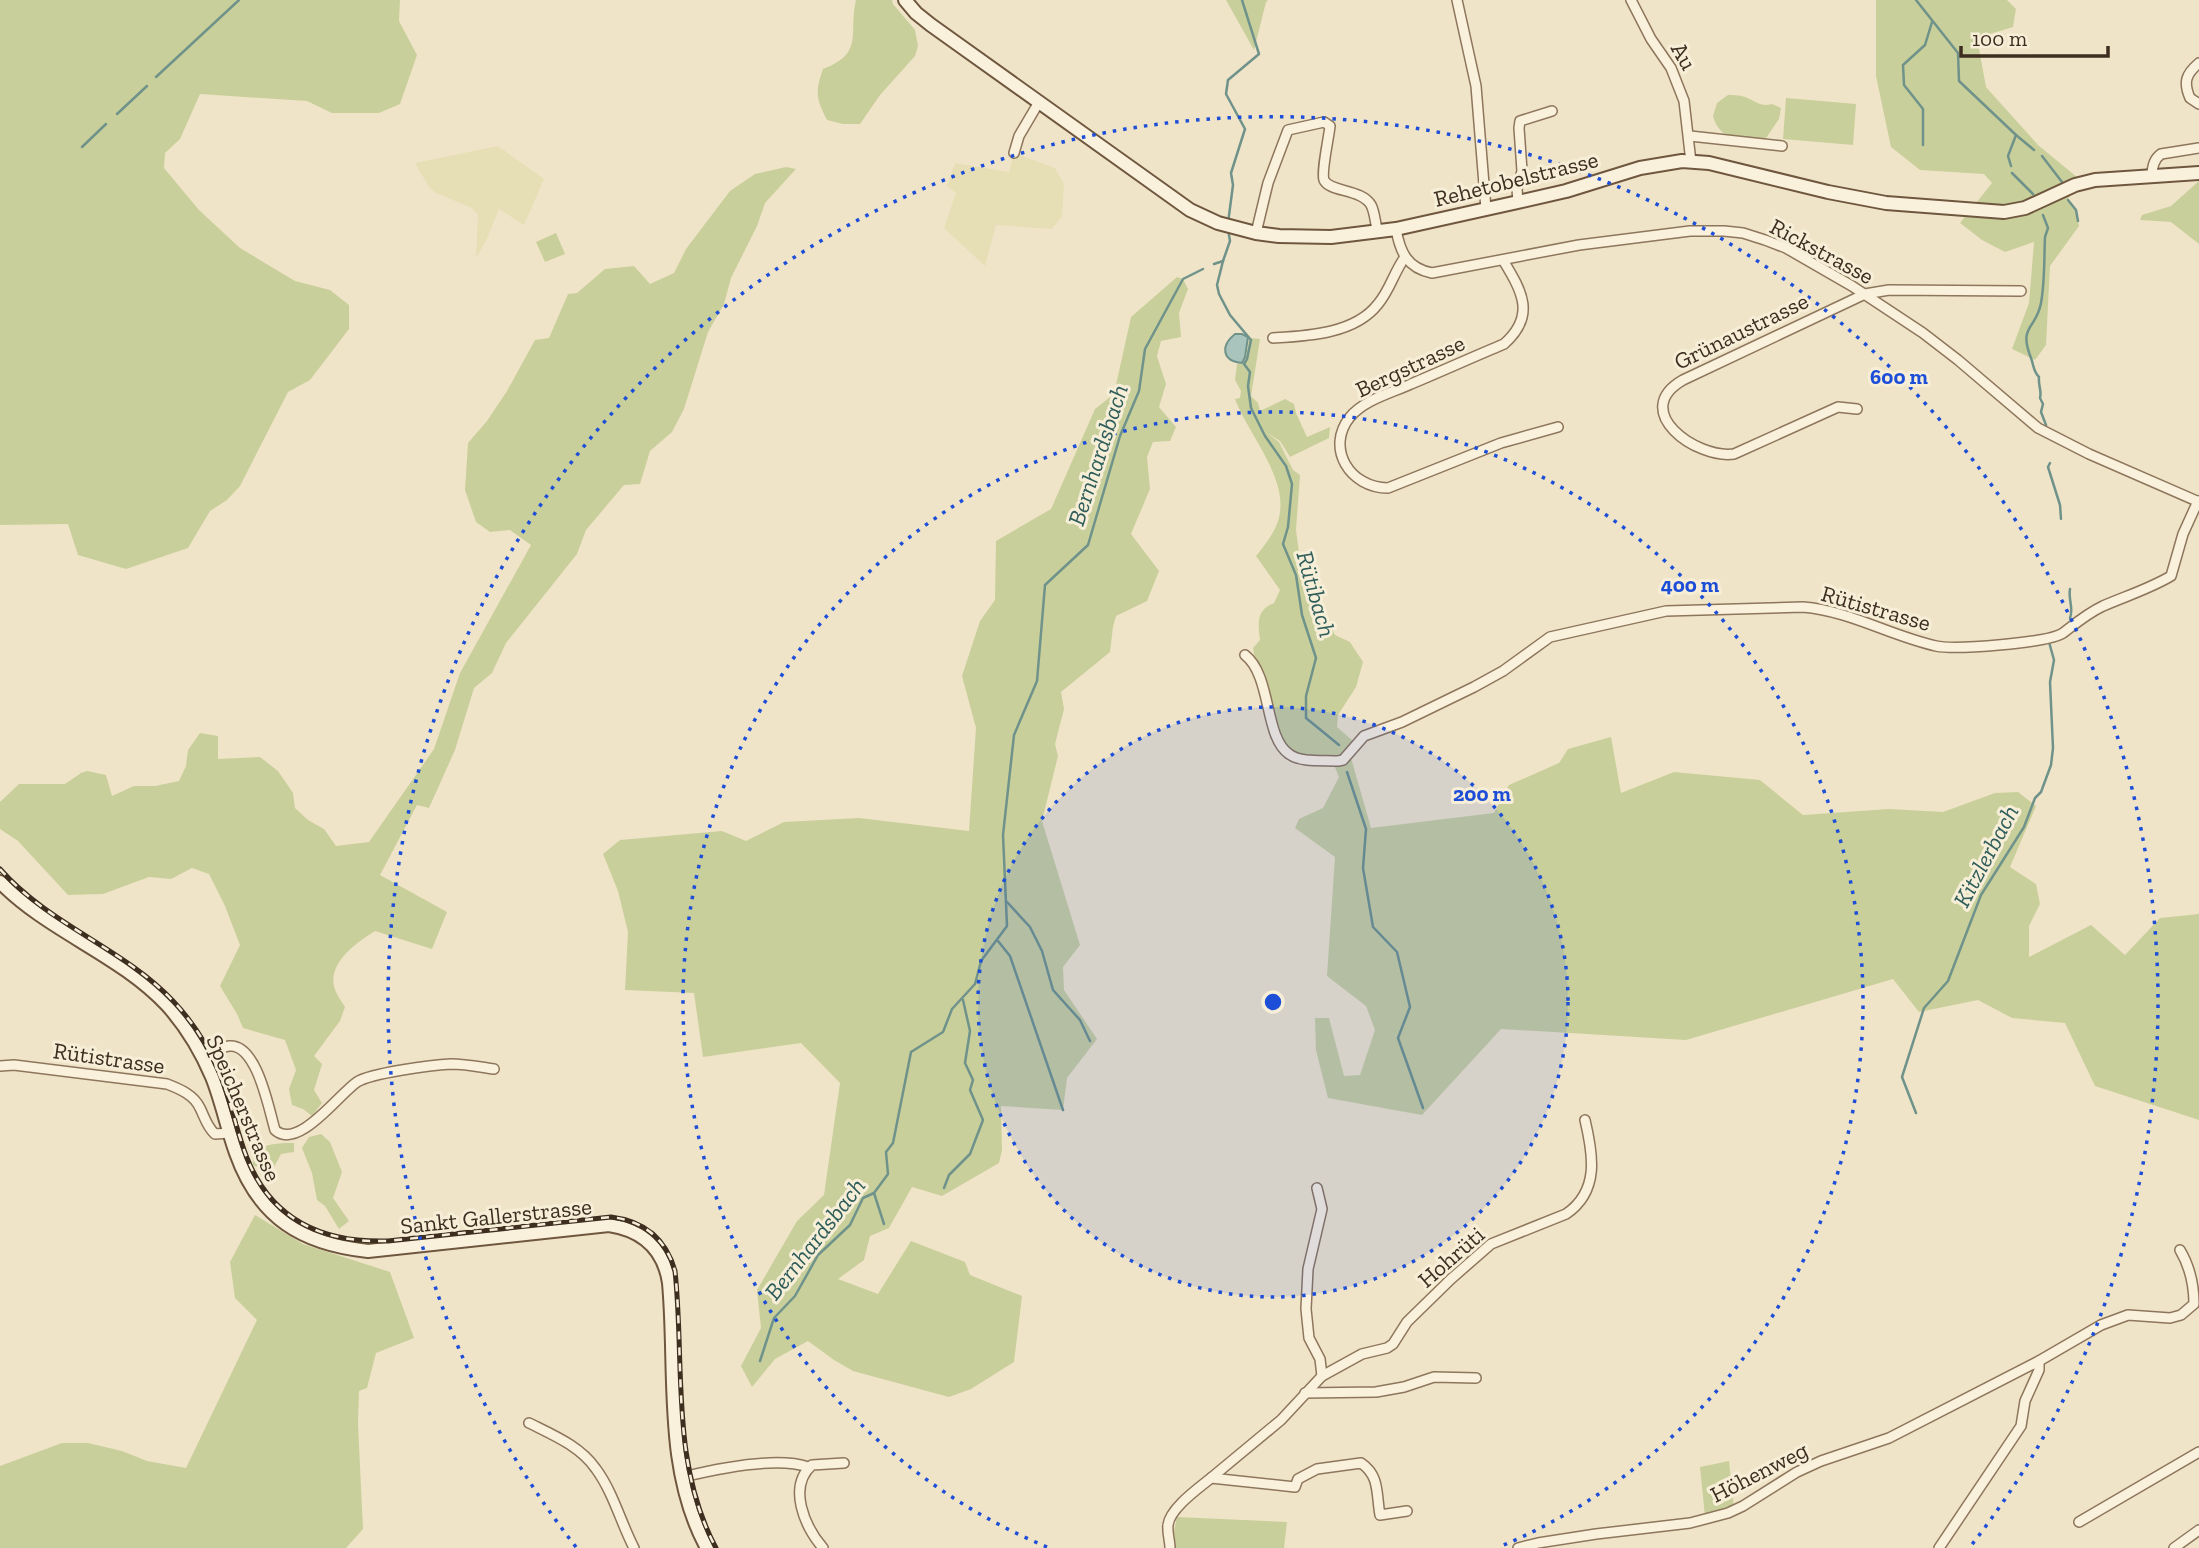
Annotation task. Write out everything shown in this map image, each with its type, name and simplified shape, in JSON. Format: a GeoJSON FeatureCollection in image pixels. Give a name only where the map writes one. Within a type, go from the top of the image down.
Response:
{"type":"FeatureCollection","features":[{"type":"Feature","properties":{"kind":"street","name":"Rehetobelstrasse"},"geometry":{"type":"LineString","coordinates":[[905,0],[931,25],[1190,210],[1228,226],[1256,233],[1320,237],[1350,236],[1396,229],[1566,191],[1640,168],[1682,161],[1709,163],[1886,203],[1988,212],[2025,208],[2075,185],[2095,180],[2199,173]]}},
{"type":"Feature","properties":{"kind":"street"},"geometry":{"type":"LineString","coordinates":[[1457,0],[1476,86],[1486,209]]}},
{"type":"Feature","properties":{"kind":"street","name":"Au"},"geometry":{"type":"LineString","coordinates":[[1631,0],[1671,68],[1684,101],[1692,162]]}},
{"type":"Feature","properties":{"kind":"street"},"geometry":{"type":"LineString","coordinates":[[2199,63],[2185,80],[2190,98],[2199,104]]}},
{"type":"Feature","properties":{"kind":"street"},"geometry":{"type":"LineString","coordinates":[[1014,153],[1019,136],[1039,102]]}},
{"type":"Feature","properties":{"kind":"street"},"geometry":{"type":"LineString","coordinates":[[1518,202],[1516,194],[1522,171],[1520,121],[1552,111]]}},
{"type":"Feature","properties":{"kind":"street"},"geometry":{"type":"LineString","coordinates":[[1256,233],[1268,183],[1288,130],[1324,122],[1330,126],[1324,179],[1327,185],[1364,198],[1371,205],[1378,232]]}},
{"type":"Feature","properties":{"kind":"street"},"geometry":{"type":"LineString","coordinates":[[1689,136],[1782,146]]}},
{"type":"Feature","properties":{"kind":"street"},"geometry":{"type":"LineString","coordinates":[[2152,176],[2156,157],[2161,154],[2199,148]]}},
{"type":"Feature","properties":{"kind":"street"},"geometry":{"type":"LineString","coordinates":[[1273,338],[1310,336],[1361,320],[1378,305],[1405,257],[1399,246],[1396,229]]}},
{"type":"Feature","properties":{"kind":"street","name":"Rickstrasse"},"geometry":{"type":"LineString","coordinates":[[1405,257],[1417,268],[1432,272],[1636,237],[1690,231],[1744,233],[1786,248],[1865,294],[1958,360],[2038,428],[2089,454],[2199,502]]}},
{"type":"Feature","properties":{"kind":"street","name":"Bergstrasse"},"geometry":{"type":"LineString","coordinates":[[1503,260],[1522,295],[1523,309],[1515,334],[1504,344],[1357,409],[1343,432],[1342,455],[1353,476],[1377,488],[1388,488],[1501,443],[1558,427]]}},
{"type":"Feature","properties":{"kind":"street"},"geometry":{"type":"LineString","coordinates":[[1865,294],[1889,290],[2021,291]]}},
{"type":"Feature","properties":{"kind":"street","name":"Grünaustrasse"},"geometry":{"type":"LineString","coordinates":[[1857,409],[1838,407],[1734,454],[1722,455],[1702,449],[1674,431],[1666,421],[1662,409],[1665,396],[1671,387],[1683,380],[1865,294]]}},
{"type":"Feature","properties":{"kind":"street","name":"Rütistrasse"},"geometry":{"type":"LineString","coordinates":[[1245,655],[1256,667],[1281,746],[1289,754],[1302,759],[1338,761],[1343,760],[1364,736],[1402,722],[1474,687],[1503,671],[1541,641],[1657,612],[1803,607],[1872,624],[1950,649],[2012,643],[2062,633],[2096,609],[2154,587],[2171,576],[2183,534],[2199,502]]}},
{"type":"Feature","properties":{"kind":"street","name":"Speicherstrasse"},"geometry":{"type":"LineString","coordinates":[[0,882],[45,920],[125,970],[155,993],[180,1021],[203,1057],[220,1098],[243,1171],[258,1196],[290,1227],[322,1243]]}},
{"type":"Feature","properties":{"kind":"street"},"geometry":{"type":"LineString","coordinates":[[203,1057],[229,1046],[241,1048],[248,1054],[257,1071],[275,1130],[284,1135],[292,1134],[317,1120],[351,1086],[366,1077],[452,1064],[494,1069]]}},
{"type":"Feature","properties":{"kind":"street","name":"Rütistrasse"},"geometry":{"type":"LineString","coordinates":[[0,1066],[14,1065],[167,1084],[182,1090],[199,1105],[208,1128],[215,1134],[230,1133]]}},
{"type":"Feature","properties":{"kind":"street","name":"Hohrüti"},"geometry":{"type":"LineString","coordinates":[[1170,1548],[1168,1524],[1188,1497],[1281,1420],[1322,1376],[1362,1354],[1387,1348],[1407,1322],[1491,1244],[1575,1208],[1583,1198],[1591,1170],[1592,1149],[1585,1120]]}},
{"type":"Feature","properties":{"kind":"street"},"geometry":{"type":"LineString","coordinates":[[1317,1188],[1322,1209],[1308,1269],[1306,1309],[1309,1338],[1320,1359],[1322,1376]]}},
{"type":"Feature","properties":{"kind":"street","name":"Sankt Gallerstrasse"},"geometry":{"type":"LineString","coordinates":[[322,1243],[368,1251],[596,1226],[623,1227],[645,1238],[660,1255],[668,1277],[674,1415],[692,1516],[707,1548]]}},
{"type":"Feature","properties":{"kind":"street","name":"Höhenweg"},"geometry":{"type":"LineString","coordinates":[[1518,1548],[1595,1534],[1690,1523],[1728,1513],[1797,1472],[1888,1438],[2039,1361],[2101,1325],[2128,1315],[2171,1318],[2181,1315],[2194,1304],[2194,1291],[2189,1265],[2180,1250]]}},
{"type":"Feature","properties":{"kind":"street"},"geometry":{"type":"LineString","coordinates":[[1939,1548],[2021,1426],[2025,1401],[2039,1370],[2039,1361]]}},
{"type":"Feature","properties":{"kind":"street"},"geometry":{"type":"LineString","coordinates":[[1306,1393],[1376,1392],[1404,1387],[1434,1377],[1476,1378]]}},
{"type":"Feature","properties":{"kind":"street"},"geometry":{"type":"LineString","coordinates":[[529,1423],[572,1445],[595,1467],[634,1548]]}},
{"type":"Feature","properties":{"kind":"street"},"geometry":{"type":"LineString","coordinates":[[2079,1522],[2199,1452]]}},
{"type":"Feature","properties":{"kind":"street"},"geometry":{"type":"LineString","coordinates":[[683,1477],[761,1463],[801,1464],[808,1467],[844,1462]]}},
{"type":"Feature","properties":{"kind":"street"},"geometry":{"type":"LineString","coordinates":[[1212,1478],[1295,1487],[1298,1479],[1317,1469],[1361,1463],[1371,1470],[1375,1478],[1380,1515],[1407,1511]]}},
{"type":"Feature","properties":{"kind":"street"},"geometry":{"type":"LineString","coordinates":[[808,1467],[800,1485],[799,1498],[808,1526],[823,1548]]}},
{"type":"Feature","properties":{"kind":"street"},"geometry":{"type":"LineString","coordinates":[[2174,1548],[2199,1530]]}},
{"type":"Feature","properties":{"kind":"shaded area"},"geometry":{"type":"Polygon","coordinates":[[[498,146],[544,179],[524,225],[499,209],[476,258],[478,215],[472,208],[436,193],[429,187],[415,163],[498,146]]]}},
{"type":"Feature","properties":{"kind":"shaded area"},"geometry":{"type":"Polygon","coordinates":[[[1014,153],[1055,168],[1064,184],[1062,216],[1052,229],[996,225],[985,266],[944,228],[956,193],[947,186],[955,163],[1009,172],[1014,153]]]}},
{"type":"Feature","properties":{"kind":"green space"},"geometry":{"type":"Polygon","coordinates":[[[0,0],[400,0],[399,21],[417,55],[400,104],[379,113],[332,113],[307,101],[200,94],[180,139],[165,153],[164,168],[199,210],[240,248],[295,281],[330,290],[349,305],[349,329],[310,380],[288,392],[240,486],[227,500],[210,511],[188,548],[126,569],[78,555],[68,524],[0,525],[0,0]]]}},
{"type":"Feature","properties":{"kind":"green space"},"geometry":{"type":"Polygon","coordinates":[[[856,0],[892,0],[915,30],[918,46],[915,56],[880,95],[860,124],[843,124],[827,120],[819,100],[818,89],[823,69],[836,63],[850,49],[856,0]]]}},
{"type":"Feature","properties":{"kind":"green space"},"geometry":{"type":"Polygon","coordinates":[[[1226,0],[1268,0],[1254,50],[1226,0]]]}},
{"type":"Feature","properties":{"kind":"green space"},"geometry":{"type":"Polygon","coordinates":[[[1876,0],[2007,0],[2016,9],[2013,27],[1977,38],[1986,87],[2038,145],[2078,178],[2068,200],[2075,210],[2079,226],[2050,266],[2046,345],[2035,360],[2012,349],[2029,303],[2034,242],[2005,252],[1982,240],[1960,223],[1992,183],[1984,174],[1920,170],[1891,147],[1876,76],[1876,0]]]}},
{"type":"Feature","properties":{"kind":"green space"},"geometry":{"type":"Polygon","coordinates":[[[1728,95],[1745,97],[1759,104],[1772,104],[1781,108],[1779,119],[1764,141],[1726,135],[1716,124],[1713,116],[1717,103],[1728,95]]]}},
{"type":"Feature","properties":{"kind":"green space"},"geometry":{"type":"Polygon","coordinates":[[[1786,98],[1856,104],[1853,145],[1783,139],[1786,98]]]}},
{"type":"Feature","properties":{"kind":"green space"},"geometry":{"type":"Polygon","coordinates":[[[786,167],[796,169],[765,203],[757,226],[731,278],[724,304],[708,332],[684,409],[672,432],[650,451],[640,484],[624,485],[586,530],[577,554],[506,643],[492,673],[474,688],[455,750],[429,808],[417,805],[380,875],[447,912],[432,949],[375,931],[351,948],[338,964],[333,982],[345,1007],[340,1021],[314,1056],[322,1064],[314,1090],[322,1103],[312,1116],[292,1105],[289,1089],[296,1070],[285,1040],[243,1028],[220,986],[240,945],[209,874],[192,868],[171,879],[149,877],[103,894],[68,895],[18,841],[0,829],[0,802],[19,784],[65,784],[87,771],[106,775],[112,796],[134,786],[155,786],[179,781],[186,766],[188,750],[200,733],[218,736],[218,759],[260,757],[278,771],[293,793],[295,808],[324,829],[336,846],[369,842],[434,749],[460,673],[531,545],[510,530],[490,532],[476,522],[465,490],[468,443],[507,391],[535,340],[549,338],[568,294],[577,293],[605,269],[634,266],[650,284],[674,273],[686,249],[730,191],[755,174],[786,167]]]}},
{"type":"Feature","properties":{"kind":"green space"},"geometry":{"type":"Polygon","coordinates":[[[2199,181],[2199,244],[2171,222],[2140,220],[2142,215],[2171,206],[2199,181]]]}},
{"type":"Feature","properties":{"kind":"green space"},"geometry":{"type":"Polygon","coordinates":[[[556,233],[565,254],[545,262],[536,242],[556,233]]]}},
{"type":"Feature","properties":{"kind":"green space"},"geometry":{"type":"Polygon","coordinates":[[[1177,277],[1183,279],[1188,289],[1179,313],[1181,337],[1161,341],[1157,356],[1166,384],[1159,407],[1176,427],[1170,441],[1153,442],[1147,457],[1150,489],[1131,534],[1159,571],[1147,601],[1116,616],[1110,652],[1061,692],[1064,709],[1055,744],[1058,756],[1042,821],[1080,945],[1063,967],[1064,990],[1097,1039],[1067,1078],[1063,1110],[1001,1106],[1002,1150],[999,1163],[942,1196],[912,1187],[889,1228],[870,1236],[864,1260],[838,1279],[878,1294],[911,1241],[965,1262],[970,1275],[1022,1296],[1014,1362],[971,1389],[949,1397],[853,1371],[808,1341],[775,1359],[752,1387],[741,1366],[761,1328],[757,1290],[797,1221],[824,1195],[840,1083],[801,1043],[703,1057],[694,993],[625,990],[628,932],[618,891],[603,854],[620,840],[722,831],[746,841],[784,822],[859,818],[969,831],[976,728],[962,676],[980,621],[995,600],[996,541],[1051,509],[1095,409],[1114,394],[1131,317],[1177,277]]]}},
{"type":"Feature","properties":{"kind":"green space"},"geometry":{"type":"Polygon","coordinates":[[[1249,338],[1260,339],[1251,396],[1258,403],[1260,411],[1285,399],[1294,404],[1307,437],[1330,427],[1329,438],[1290,457],[1280,441],[1267,433],[1279,442],[1293,470],[1300,475],[1296,530],[1299,553],[1335,635],[1350,642],[1363,662],[1356,687],[1338,715],[1337,727],[1353,741],[1347,750],[1336,756],[1301,755],[1293,753],[1284,744],[1274,722],[1255,658],[1253,648],[1260,640],[1261,613],[1274,603],[1280,590],[1256,556],[1277,524],[1280,508],[1274,476],[1235,399],[1240,398],[1241,391],[1235,380],[1237,364],[1243,364],[1246,358],[1249,338]]]}},
{"type":"Feature","properties":{"kind":"green space"},"geometry":{"type":"Polygon","coordinates":[[[1611,737],[1621,793],[1674,772],[1760,780],[1803,815],[1889,809],[1943,812],[1995,793],[2018,792],[2036,806],[2010,867],[2036,884],[2040,904],[2029,926],[2029,957],[2091,925],[2125,955],[2160,918],[2199,914],[2199,1120],[2095,1086],[2065,1023],[2012,1018],[1978,1000],[1919,1012],[1893,979],[1686,1040],[1501,1029],[1422,1115],[1328,1098],[1316,1050],[1315,1018],[1329,1018],[1344,1076],[1360,1075],[1375,1030],[1366,1006],[1327,976],[1335,857],[1295,828],[1299,819],[1323,808],[1339,777],[1334,765],[1351,758],[1371,828],[1494,813],[1509,785],[1559,763],[1568,749],[1611,737]]]}},
{"type":"Feature","properties":{"kind":"green space"},"geometry":{"type":"Polygon","coordinates":[[[321,1134],[330,1142],[342,1172],[333,1198],[349,1221],[339,1229],[325,1206],[317,1200],[312,1173],[302,1148],[309,1137],[321,1134]]]}},
{"type":"Feature","properties":{"kind":"green space"},"geometry":{"type":"Polygon","coordinates":[[[294,1143],[294,1152],[281,1154],[273,1169],[263,1170],[253,1165],[261,1148],[273,1144],[294,1143]]]}},
{"type":"Feature","properties":{"kind":"green space"},"geometry":{"type":"Polygon","coordinates":[[[255,1215],[303,1244],[390,1272],[414,1338],[376,1353],[367,1388],[359,1391],[363,1529],[346,1548],[0,1548],[0,1466],[62,1443],[88,1443],[122,1451],[147,1461],[186,1468],[257,1320],[235,1298],[230,1262],[255,1215]]]}},
{"type":"Feature","properties":{"kind":"green space"},"geometry":{"type":"Polygon","coordinates":[[[1729,1461],[1734,1508],[1705,1517],[1700,1467],[1729,1461]]]}},
{"type":"Feature","properties":{"kind":"green space"},"geometry":{"type":"Polygon","coordinates":[[[1177,1517],[1287,1522],[1284,1548],[1176,1548],[1174,1531],[1177,1517]]]}},
{"type":"Feature","properties":{"kind":"water"},"geometry":{"type":"Polygon","coordinates":[[[1235,334],[1248,337],[1242,363],[1230,359],[1225,352],[1227,343],[1235,334]]]}},
{"type":"Feature","properties":{"kind":"waterway"},"geometry":{"type":"LineString","coordinates":[[156,77],[239,0]]}},
{"type":"Feature","properties":{"kind":"waterway","name":"Bernhardsbach"},"geometry":{"type":"LineString","coordinates":[[1228,223],[1233,185],[1231,173],[1245,129],[1226,94],[1228,80],[1259,54],[1242,0]]}},
{"type":"Feature","properties":{"kind":"waterway","name":"Kitzlerbach"},"geometry":{"type":"LineString","coordinates":[[1916,0],[1958,53],[1959,81],[2016,135],[2008,156],[2011,166]]}},
{"type":"Feature","properties":{"kind":"waterway"},"geometry":{"type":"LineString","coordinates":[[1923,145],[1923,109],[1904,85],[1903,65],[1925,45],[1932,22]]}},
{"type":"Feature","properties":{"kind":"waterway"},"geometry":{"type":"LineString","coordinates":[[117,114],[147,86]]}},
{"type":"Feature","properties":{"kind":"waterway"},"geometry":{"type":"LineString","coordinates":[[82,147],[106,124]]}},
{"type":"Feature","properties":{"kind":"waterway"},"geometry":{"type":"LineString","coordinates":[[2016,135],[2034,150]]}},
{"type":"Feature","properties":{"kind":"waterway"},"geometry":{"type":"LineString","coordinates":[[2042,156],[2062,182]]}},
{"type":"Feature","properties":{"kind":"waterway","name":"Kitzlerbach"},"geometry":{"type":"LineString","coordinates":[[2012,173],[2033,194]]}},
{"type":"Feature","properties":{"kind":"waterway"},"geometry":{"type":"LineString","coordinates":[[2068,200],[2076,210],[2078,221]]}},
{"type":"Feature","properties":{"kind":"waterway","name":"Kitzlerbach"},"geometry":{"type":"LineString","coordinates":[[2043,215],[2048,228],[2045,237],[2042,295],[2039,312],[2026,339],[2039,377],[2043,404],[2041,412],[2046,425]]}},
{"type":"Feature","properties":{"kind":"waterway","name":"Bernhardsbach"},"geometry":{"type":"LineString","coordinates":[[1214,264],[1223,261],[1230,241],[1228,229]]}},
{"type":"Feature","properties":{"kind":"waterway","name":"Rütibach"},"geometry":{"type":"LineString","coordinates":[[1223,261],[1217,285],[1219,294],[1230,315],[1251,340],[1244,364],[1250,372],[1248,386],[1251,408],[1265,436],[1286,466],[1292,484],[1288,527],[1283,544],[1296,575],[1302,615],[1316,658],[1306,696],[1306,718],[1339,745]]}},
{"type":"Feature","properties":{"kind":"waterway","name":"Bernhardsbach"},"geometry":{"type":"LineString","coordinates":[[760,1361],[774,1318],[795,1296],[818,1255],[850,1225],[863,1198],[874,1193],[888,1174],[886,1152],[893,1143],[911,1052],[943,1032],[952,1009],[975,984],[981,961],[1007,926],[1003,835],[1014,735],[1037,681],[1045,585],[1088,545],[1120,436],[1139,391],[1145,349],[1183,279],[1203,269]]}},
{"type":"Feature","properties":{"kind":"waterway","name":"Kitzlerbach"},"geometry":{"type":"LineString","coordinates":[[2050,463],[2048,467],[2060,505],[2061,519]]}},
{"type":"Feature","properties":{"kind":"waterway","name":"Kitzlerbach"},"geometry":{"type":"LineString","coordinates":[[2070,589],[2070,618]]}},
{"type":"Feature","properties":{"kind":"waterway","name":"Kitzlerbach"},"geometry":{"type":"LineString","coordinates":[[1916,1113],[1902,1077],[1924,1008],[1948,981],[1981,895],[2024,827],[2051,765],[2053,748],[2050,682],[2054,660],[2049,642]]}},
{"type":"Feature","properties":{"kind":"waterway","name":"Rütibach"},"geometry":{"type":"LineString","coordinates":[[1347,772],[1366,829],[1363,868],[1373,927],[1397,952],[1410,1007],[1398,1038],[1423,1108]]}},
{"type":"Feature","properties":{"kind":"waterway"},"geometry":{"type":"LineString","coordinates":[[1007,902],[1030,927],[1042,951],[1053,990],[1080,1020],[1090,1041]]}},
{"type":"Feature","properties":{"kind":"waterway"},"geometry":{"type":"LineString","coordinates":[[998,941],[1010,956],[1063,1110]]}},
{"type":"Feature","properties":{"kind":"waterway"},"geometry":{"type":"LineString","coordinates":[[944,1188],[949,1175],[970,1154],[983,1120],[970,1090],[973,1080],[965,1063],[970,1031],[963,1000]]}},
{"type":"Feature","properties":{"kind":"waterway"},"geometry":{"type":"LineString","coordinates":[[874,1193],[884,1224]]}},
{"type":"Feature","properties":{"kind":"railway"},"geometry":{"type":"LineString","coordinates":[[0,869],[19,889],[41,906],[153,982],[180,1009],[215,1062],[247,1158],[258,1180],[271,1198],[303,1224],[342,1238],[388,1241],[611,1217],[634,1223],[652,1234],[666,1250],[675,1271],[685,1447],[701,1515],[716,1548]]}}]}
